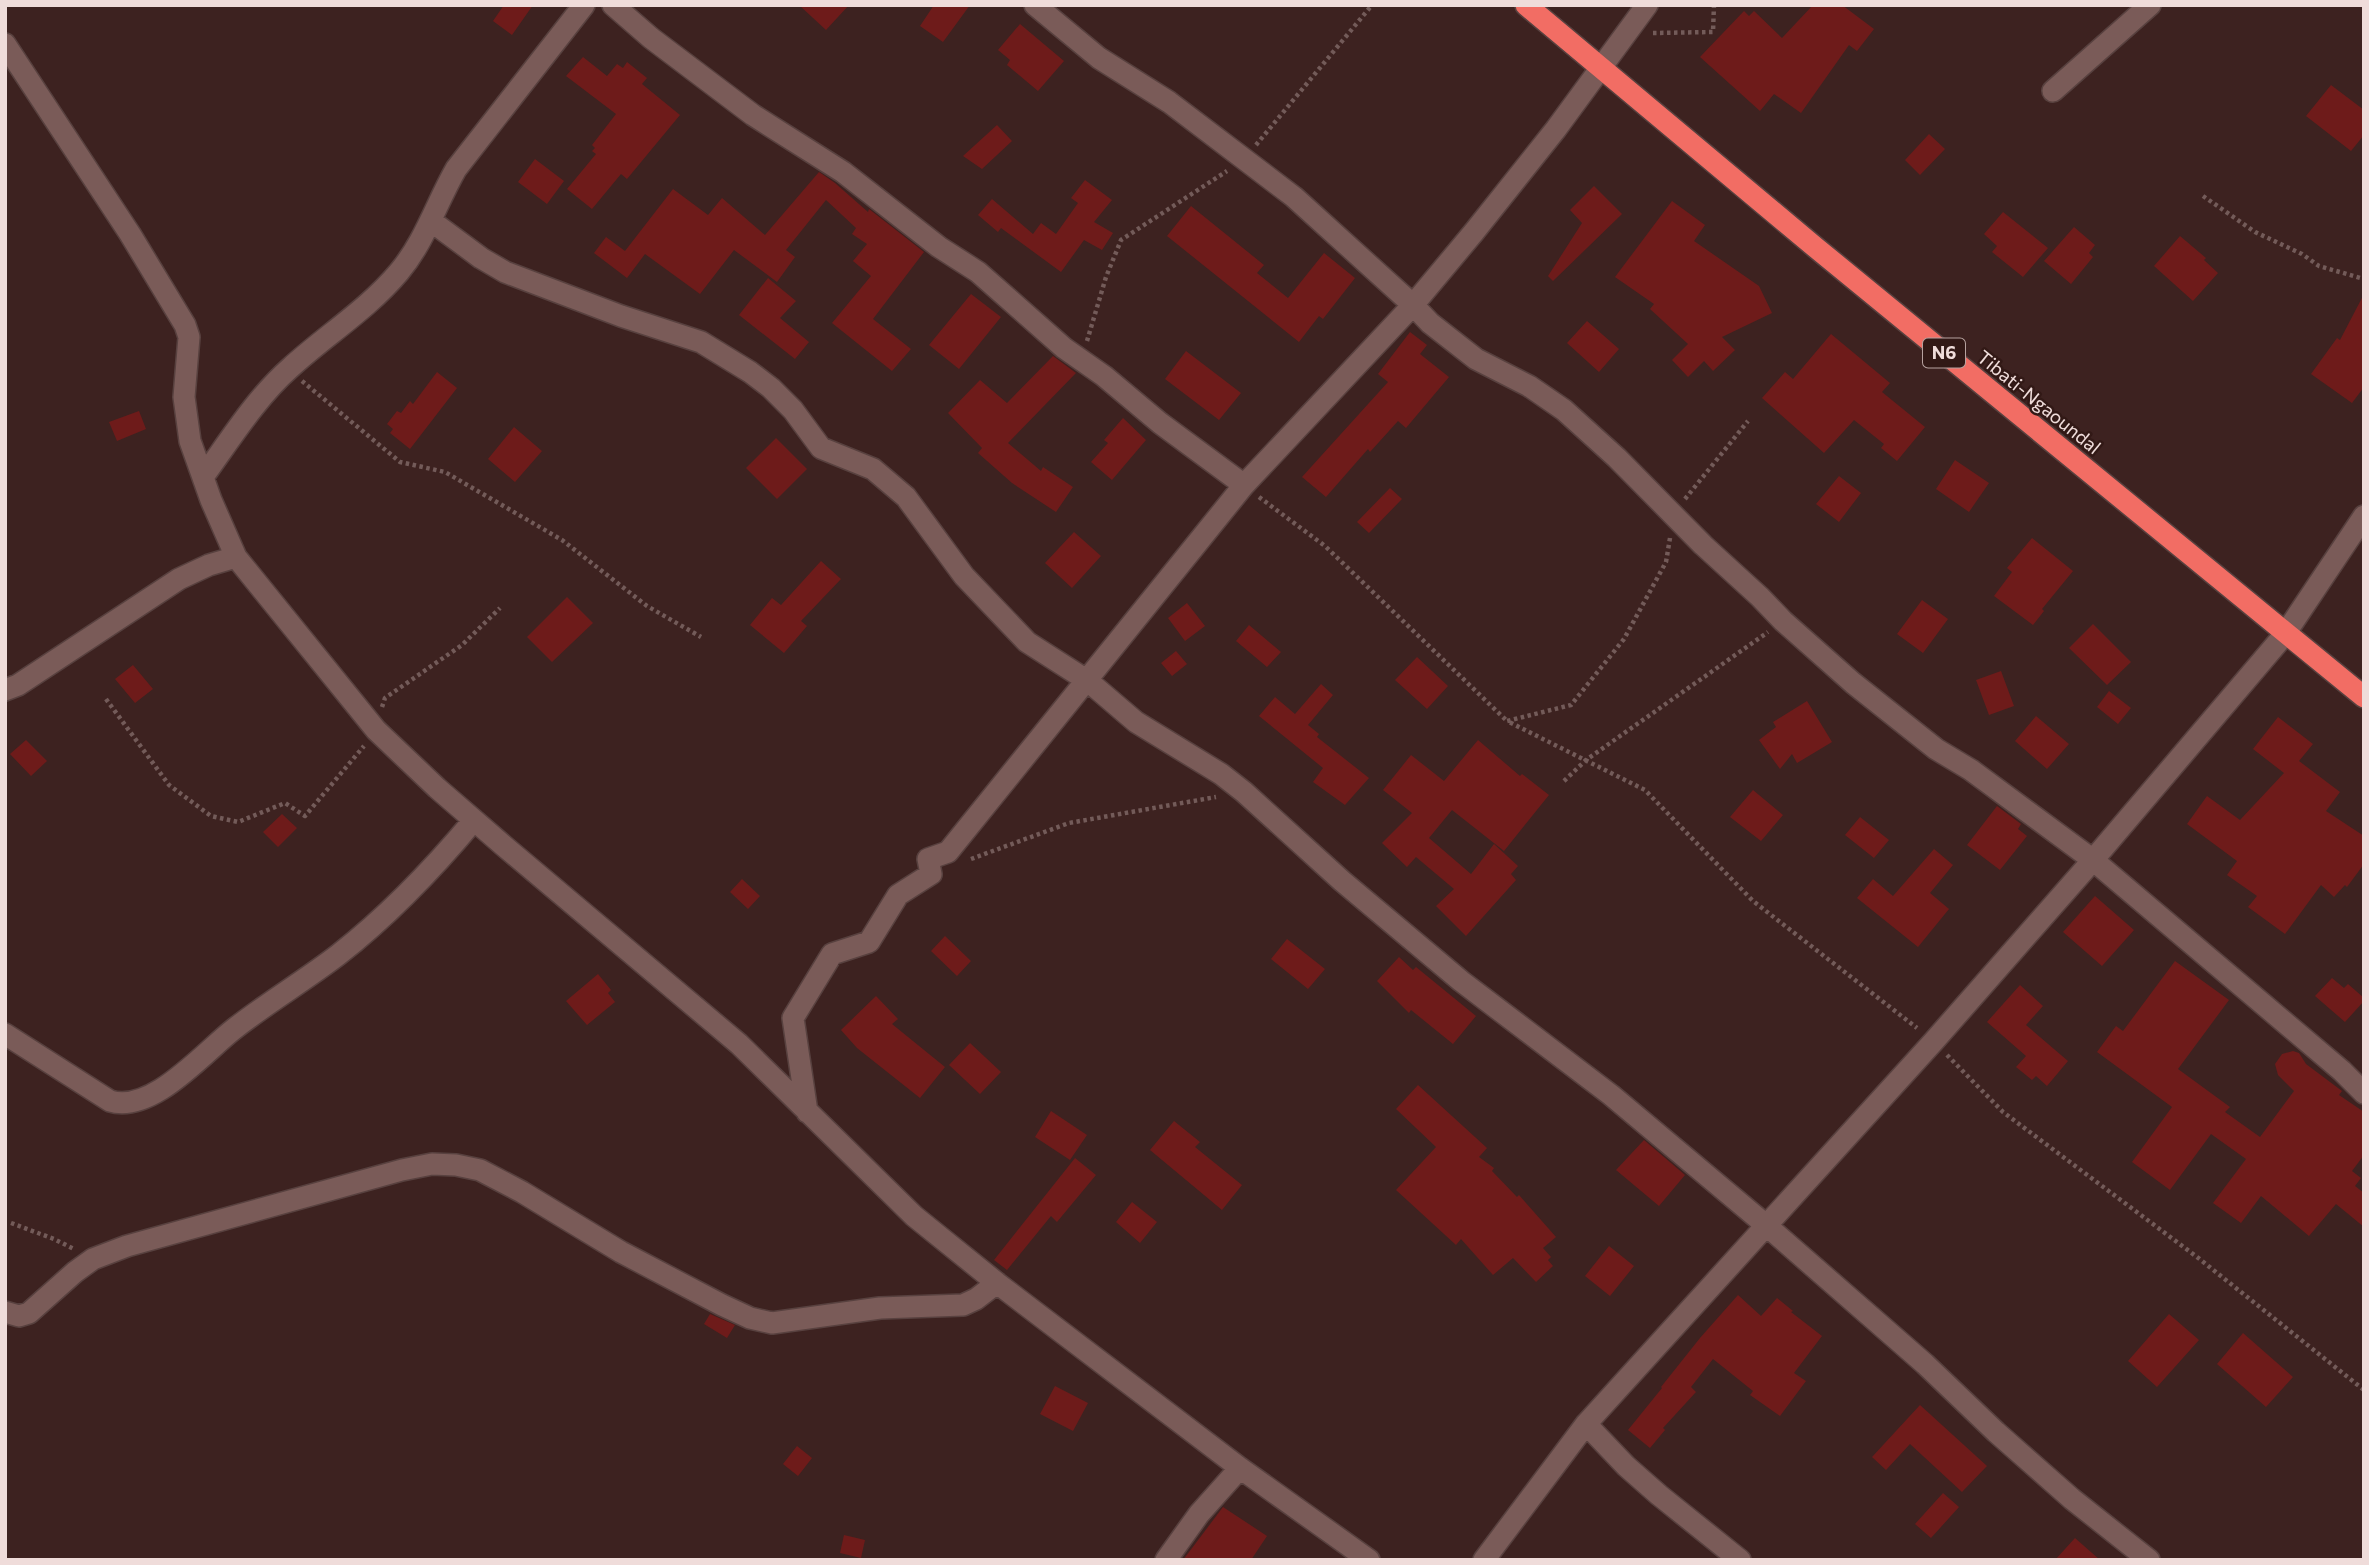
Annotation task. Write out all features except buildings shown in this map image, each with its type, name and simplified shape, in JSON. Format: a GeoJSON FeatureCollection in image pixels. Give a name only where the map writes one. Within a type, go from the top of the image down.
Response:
{"type":"FeatureCollection","features":[{"type":"Feature","properties":{"kind":"highway","name":"Tibati-Ngaoundal"},"geometry":{"type":"LineString","coordinates":[[1526,5],[2011,409],[2364,697]]}},
{"type":"Feature","properties":{"kind":"street"},"geometry":{"type":"LineString","coordinates":[[203,477],[267,391],[288,369],[356,316],[415,251],[456,169],[584,5]]}},
{"type":"Feature","properties":{"kind":"street"},"geometry":{"type":"LineString","coordinates":[[614,5],[642,32],[745,109],[843,172],[939,247],[978,272],[1044,331],[1160,423],[1244,485]]}},
{"type":"Feature","properties":{"kind":"street"},"geometry":{"type":"LineString","coordinates":[[1035,5],[1099,58],[1169,102],[1294,197],[1430,323],[1476,359],[1529,386],[1564,410],[1783,621],[1853,683],[1936,749],[1971,770],[2093,860],[2364,1093]]}},
{"type":"Feature","properties":{"kind":"street"},"geometry":{"type":"LineString","coordinates":[[807,1112],[793,1018],[832,954],[869,942],[898,895],[931,874],[928,859],[948,852],[1244,485],[1413,305],[1548,139],[1647,5]]}},
{"type":"Feature","properties":{"kind":"street"},"geometry":{"type":"LineString","coordinates":[[2053,91],[2150,5]]}},
{"type":"Feature","properties":{"kind":"street"},"geometry":{"type":"LineString","coordinates":[[5,44],[130,233],[185,325],[189,337],[184,397],[190,441],[236,556],[376,730],[474,820],[664,984],[738,1044],[914,1216],[997,1283],[1240,1468],[1369,1560]]}},
{"type":"Feature","properties":{"kind":"street"},"geometry":{"type":"LineString","coordinates":[[431,220],[481,258],[505,272],[621,316],[701,342],[771,388],[793,410],[821,448],[873,469],[906,497],[964,576],[1027,642],[1088,681],[1136,723],[1221,774],[1244,792],[1342,881],[1440,963],[1611,1095],[1767,1226],[1925,1364],[2062,1490],[2149,1560]]}},
{"type":"Feature","properties":{"kind":"street"},"geometry":{"type":"LineString","coordinates":[[1484,1560],[1586,1424],[1934,1041],[2093,860],[2285,634],[2364,516]]}},
{"type":"Feature","properties":{"kind":"street"},"geometry":{"type":"LineString","coordinates":[[5,691],[179,579],[236,556]]}},
{"type":"Feature","properties":{"kind":"street"},"geometry":{"type":"LineString","coordinates":[[5,1034],[110,1101],[128,1104],[150,1096],[236,1027],[339,954],[426,874],[474,820]]}},
{"type":"Feature","properties":{"kind":"street"},"geometry":{"type":"LineString","coordinates":[[5,1312],[19,1316],[29,1313],[66,1279],[93,1259],[127,1246],[432,1164],[480,1170],[621,1252],[722,1305],[750,1318],[772,1323],[880,1308],[963,1304],[976,1299],[997,1283]]}},
{"type":"Feature","properties":{"kind":"street"},"geometry":{"type":"LineString","coordinates":[[1586,1424],[1650,1488],[1740,1560]]}},
{"type":"Feature","properties":{"kind":"street"},"geometry":{"type":"LineString","coordinates":[[1166,1560],[1199,1514],[1240,1468]]}},
{"type":"Feature","properties":{"kind":"path"},"geometry":{"type":"LineString","coordinates":[[1082,359],[1106,277],[1121,240],[1244,159],[1372,5]]}},
{"type":"Feature","properties":{"kind":"path"},"geometry":{"type":"LineString","coordinates":[[1624,34],[1713,32],[1714,5]]}},
{"type":"Feature","properties":{"kind":"path"},"geometry":{"type":"LineString","coordinates":[[2203,195],[2255,232],[2302,254],[2319,266],[2364,279]]}},
{"type":"Feature","properties":{"kind":"path"},"geometry":{"type":"LineString","coordinates":[[288,369],[400,462],[445,472],[550,533],[647,606],[701,637]]}},
{"type":"Feature","properties":{"kind":"path"},"geometry":{"type":"LineString","coordinates":[[1507,721],[1571,705],[1579,696],[1624,639],[1666,562],[1673,514],[1748,421]]}},
{"type":"Feature","properties":{"kind":"path"},"geometry":{"type":"LineString","coordinates":[[1244,485],[1325,546],[1507,721],[1645,790],[1753,901],[1934,1041],[2003,1112],[2197,1257],[2364,1390]]}},
{"type":"Feature","properties":{"kind":"path"},"geometry":{"type":"LineString","coordinates":[[106,699],[169,785],[211,816],[238,822],[285,803],[305,816],[376,730],[385,698],[462,645],[500,608]]}},
{"type":"Feature","properties":{"kind":"path"},"geometry":{"type":"LineString","coordinates":[[1564,781],[1586,760],[1783,621]]}},
{"type":"Feature","properties":{"kind":"path"},"geometry":{"type":"LineString","coordinates":[[968,860],[1069,823],[1244,792]]}},
{"type":"Feature","properties":{"kind":"path"},"geometry":{"type":"LineString","coordinates":[[11,1223],[54,1239],[93,1259]]}}]}
